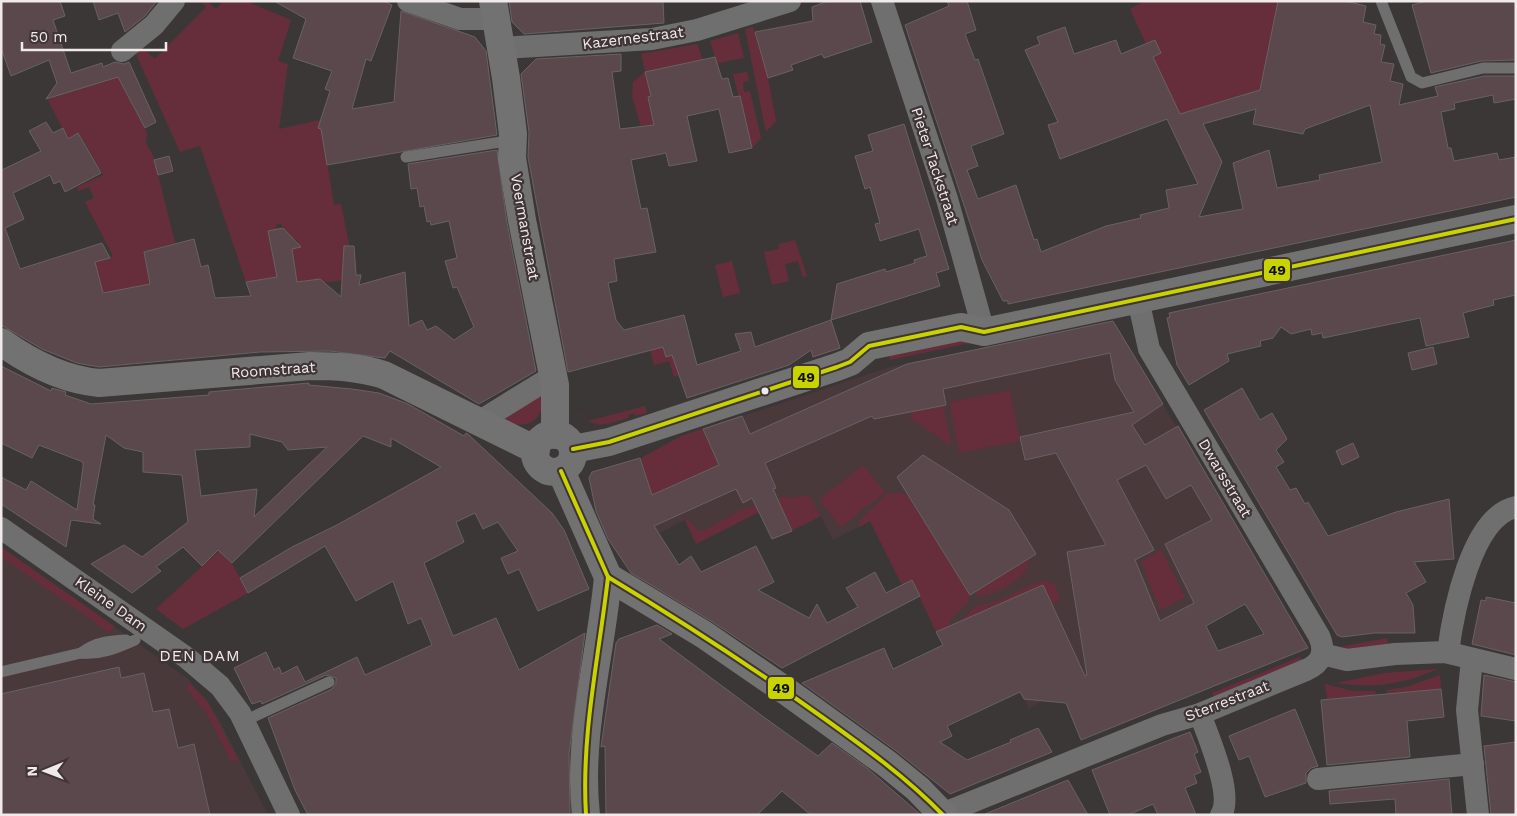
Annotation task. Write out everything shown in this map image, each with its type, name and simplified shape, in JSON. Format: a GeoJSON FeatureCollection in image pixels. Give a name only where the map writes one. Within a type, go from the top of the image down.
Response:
{"type":"FeatureCollection","features":[{"type":"Feature","properties":{"kind":"street"},"geometry":{"type":"LineString","coordinates":[[122,50],[154,25],[174,1]]}},
{"type":"Feature","properties":{"kind":"street"},"geometry":{"type":"LineString","coordinates":[[408,1],[460,19],[494,10]]}},
{"type":"Feature","properties":{"kind":"street","name":"Kazernestraat"},"geometry":{"type":"LineString","coordinates":[[502,48],[652,39],[748,8],[790,1]]}},
{"type":"Feature","properties":{"kind":"street","name":"Pieter Tackstraat"},"geometry":{"type":"LineString","coordinates":[[882,1],[947,198],[984,332]]}},
{"type":"Feature","properties":{"kind":"street","name":"Voermanstraat"},"geometry":{"type":"LineString","coordinates":[[494,10],[502,48],[513,140],[512,158],[522,220],[553,376],[556,404],[556,451]]}},
{"type":"Feature","properties":{"kind":"street"},"geometry":{"type":"LineString","coordinates":[[586,815],[584,797],[585,742],[604,626],[608,577],[556,451],[609,442],[838,367],[850,362],[869,346],[961,327],[984,332],[1516,219]]}},
{"type":"Feature","properties":{"kind":"street","name":"Dwarsstraat"},"geometry":{"type":"LineString","coordinates":[[1138,299],[1149,349],[1319,636],[1322,654]]}},
{"type":"Feature","properties":{"kind":"street","name":"Roomstraat"},"geometry":{"type":"LineString","coordinates":[[1,342],[50,370],[88,382],[310,366],[362,368],[384,375],[480,421],[556,451]]}},
{"type":"Feature","properties":{"kind":"street"},"geometry":{"type":"LineString","coordinates":[[480,421],[553,376]]}},
{"type":"Feature","properties":{"kind":"street"},"geometry":{"type":"LineString","coordinates":[[1448,652],[1462,578],[1490,526],[1501,513],[1516,507]]}},
{"type":"Feature","properties":{"kind":"street","name":"Kleine Dam"},"geometry":{"type":"LineString","coordinates":[[1,528],[193,662],[220,686],[244,721],[289,815]]}},
{"type":"Feature","properties":{"kind":"street"},"geometry":{"type":"LineString","coordinates":[[608,577],[703,634],[786,691],[886,763],[918,789],[943,814]]}},
{"type":"Feature","properties":{"kind":"street"},"geometry":{"type":"LineString","coordinates":[[1322,654],[1347,660],[1395,654],[1448,652],[1516,669]]}},
{"type":"Feature","properties":{"kind":"street","name":"Sterrestraat"},"geometry":{"type":"LineString","coordinates":[[943,814],[1162,725],[1200,714],[1311,668],[1317,664],[1322,654]]}},
{"type":"Feature","properties":{"kind":"street"},"geometry":{"type":"LineString","coordinates":[[1472,659],[1467,710],[1478,815]]}},
{"type":"Feature","properties":{"kind":"street"},"geometry":{"type":"LineString","coordinates":[[1200,714],[1212,747],[1225,795],[1225,806],[1221,815]]}},
{"type":"Feature","properties":{"kind":"street"},"geometry":{"type":"LineString","coordinates":[[1318,778],[1473,764]]}},
{"type":"Feature","properties":{"kind":"lane"},"geometry":{"type":"LineString","coordinates":[[1381,1],[1410,77],[1422,83],[1483,68],[1516,68]]}},
{"type":"Feature","properties":{"kind":"lane"},"geometry":{"type":"LineString","coordinates":[[406,157],[513,140]]}},
{"type":"Feature","properties":{"kind":"lane"},"geometry":{"type":"LineString","coordinates":[[1,672],[81,653],[90,646],[108,641],[157,637]]}},
{"type":"Feature","properties":{"kind":"lane"},"geometry":{"type":"LineString","coordinates":[[244,721],[329,682]]}},
{"type":"Feature","properties":{"kind":"shaded area"},"geometry":{"type":"Polygon","coordinates":[[[201,1],[207,1],[216,9],[223,1],[246,1],[291,20],[278,61],[288,64],[279,129],[320,120],[334,205],[341,204],[351,255],[343,257],[342,280],[323,283],[305,325],[294,263],[287,250],[299,248],[297,239],[290,240],[289,234],[280,223],[276,225],[277,229],[268,231],[280,295],[246,282],[200,146],[180,152],[135,52],[143,48],[155,59],[206,7],[201,1]]]}},
{"type":"Feature","properties":{"kind":"shaded area"},"geometry":{"type":"Polygon","coordinates":[[[1144,1],[1278,1],[1260,90],[1180,114],[1153,57],[1161,53],[1155,40],[1146,44],[1130,9],[1144,1]]]}},
{"type":"Feature","properties":{"kind":"shaded area"},"geometry":{"type":"Polygon","coordinates":[[[753,27],[768,78],[776,121],[766,132],[745,29],[753,27]]]}},
{"type":"Feature","properties":{"kind":"shaded area"},"geometry":{"type":"Polygon","coordinates":[[[738,33],[744,58],[718,63],[719,70],[710,41],[738,33]]]}},
{"type":"Feature","properties":{"kind":"shaded area"},"geometry":{"type":"Polygon","coordinates":[[[697,44],[703,60],[648,97],[656,132],[643,134],[632,96],[633,82],[645,72],[641,54],[697,44]]]}},
{"type":"Feature","properties":{"kind":"shaded area"},"geometry":{"type":"Polygon","coordinates":[[[747,72],[749,81],[743,82],[744,92],[750,91],[761,138],[752,148],[733,74],[747,72]]]}},
{"type":"Feature","properties":{"kind":"shaded area"},"geometry":{"type":"Polygon","coordinates":[[[118,77],[147,133],[146,143],[154,158],[175,243],[144,252],[155,316],[103,324],[95,262],[113,256],[85,202],[94,198],[89,187],[79,191],[77,187],[103,175],[79,133],[68,139],[48,100],[61,94],[118,77]]]}},
{"type":"Feature","properties":{"kind":"shaded area"},"geometry":{"type":"Polygon","coordinates":[[[795,240],[807,276],[803,277],[798,261],[785,264],[789,281],[772,285],[764,252],[779,249],[779,244],[795,240]]]}},
{"type":"Feature","properties":{"kind":"shaded area"},"geometry":{"type":"Polygon","coordinates":[[[732,261],[740,293],[723,297],[715,265],[732,261]]]}},
{"type":"Feature","properties":{"kind":"shaded area"},"geometry":{"type":"Polygon","coordinates":[[[1113,321],[1227,512],[1165,544],[1194,603],[1149,627],[1165,677],[1178,701],[1142,716],[1119,670],[1055,702],[1042,701],[1029,709],[981,613],[936,632],[912,580],[902,585],[870,521],[833,540],[821,516],[791,531],[779,502],[696,544],[685,520],[658,534],[668,559],[638,581],[604,533],[598,519],[753,449],[743,416],[890,367],[1113,321]]]}},
{"type":"Feature","properties":{"kind":"shaded area"},"geometry":{"type":"Polygon","coordinates":[[[961,338],[979,341],[890,360],[888,352],[961,338]]]}},
{"type":"Feature","properties":{"kind":"shaded area"},"geometry":{"type":"Polygon","coordinates":[[[663,347],[666,357],[673,355],[679,375],[674,377],[669,361],[654,365],[650,350],[663,347]]]}},
{"type":"Feature","properties":{"kind":"shaded area"},"geometry":{"type":"Polygon","coordinates":[[[1010,390],[1020,441],[959,453],[949,402],[1010,390]]]}},
{"type":"Feature","properties":{"kind":"shaded area"},"geometry":{"type":"Polygon","coordinates":[[[546,392],[540,412],[532,422],[518,424],[498,421],[546,392]]]}},
{"type":"Feature","properties":{"kind":"shaded area"},"geometry":{"type":"Polygon","coordinates":[[[943,405],[950,445],[910,418],[912,411],[943,405]]]}},
{"type":"Feature","properties":{"kind":"shaded area"},"geometry":{"type":"Polygon","coordinates":[[[645,406],[647,413],[635,416],[634,413],[628,415],[629,418],[606,424],[594,424],[588,421],[645,406]]]}},
{"type":"Feature","properties":{"kind":"shaded area"},"geometry":{"type":"Polygon","coordinates":[[[702,429],[719,465],[652,495],[641,458],[681,436],[702,429]]]}},
{"type":"Feature","properties":{"kind":"shaded area"},"geometry":{"type":"Polygon","coordinates":[[[863,465],[885,492],[841,527],[819,500],[863,465]]]}},
{"type":"Feature","properties":{"kind":"shaded area"},"geometry":{"type":"Polygon","coordinates":[[[888,493],[907,494],[970,595],[968,602],[949,621],[951,626],[936,632],[912,580],[902,585],[870,521],[858,528],[861,519],[888,493]]]}},
{"type":"Feature","properties":{"kind":"shaded area"},"geometry":{"type":"Polygon","coordinates":[[[806,495],[810,498],[821,516],[791,531],[779,502],[696,544],[685,520],[688,519],[699,531],[703,531],[739,511],[785,496],[791,498],[806,495]]]}},
{"type":"Feature","properties":{"kind":"shaded area"},"geometry":{"type":"Polygon","coordinates":[[[1,547],[191,681],[190,683],[208,702],[219,720],[267,813],[1,815],[1,547]]]}},
{"type":"Feature","properties":{"kind":"shaded area"},"geometry":{"type":"Polygon","coordinates":[[[1,547],[114,626],[110,633],[1,557],[1,547]]]}},
{"type":"Feature","properties":{"kind":"shaded area"},"geometry":{"type":"Polygon","coordinates":[[[1161,550],[1185,597],[1160,610],[1141,562],[1161,550]]]}},
{"type":"Feature","properties":{"kind":"shaded area"},"geometry":{"type":"Polygon","coordinates":[[[219,551],[232,564],[248,593],[183,629],[156,609],[219,551]]]}},
{"type":"Feature","properties":{"kind":"shaded area"},"geometry":{"type":"Polygon","coordinates":[[[1030,558],[1024,573],[1011,584],[979,597],[975,592],[1030,558]]]}},
{"type":"Feature","properties":{"kind":"shaded area"},"geometry":{"type":"Polygon","coordinates":[[[1046,581],[1055,584],[1060,600],[1052,604],[1043,585],[958,623],[975,607],[1003,599],[1034,583],[1046,581]]]}},
{"type":"Feature","properties":{"kind":"shaded area"},"geometry":{"type":"Polygon","coordinates":[[[1387,638],[1389,649],[1386,650],[1384,644],[1355,648],[1355,652],[1339,647],[1387,638]]]}},
{"type":"Feature","properties":{"kind":"shaded area"},"geometry":{"type":"Polygon","coordinates":[[[1300,657],[1304,665],[1216,702],[1212,693],[1300,657]]]}},
{"type":"Feature","properties":{"kind":"shaded area"},"geometry":{"type":"Polygon","coordinates":[[[1438,669],[1401,682],[1388,684],[1350,685],[1336,683],[1384,673],[1438,669]]]}},
{"type":"Feature","properties":{"kind":"shaded area"},"geometry":{"type":"Polygon","coordinates":[[[1440,675],[1441,689],[1387,694],[1387,690],[1406,687],[1440,675]]]}},
{"type":"Feature","properties":{"kind":"shaded area"},"geometry":{"type":"Polygon","coordinates":[[[190,683],[208,702],[238,760],[232,763],[207,714],[186,688],[190,683]]]}},
{"type":"Feature","properties":{"kind":"shaded area"},"geometry":{"type":"Polygon","coordinates":[[[1325,684],[1353,691],[1375,691],[1376,695],[1327,699],[1325,684]]]}},
{"type":"Feature","properties":{"kind":"building"},"geometry":{"type":"Polygon","coordinates":[[[1,1],[60,1],[65,16],[53,20],[71,73],[102,63],[103,67],[115,62],[124,64],[129,62],[156,122],[145,128],[118,77],[46,99],[57,83],[49,60],[11,76],[1,48],[1,1]]]}},
{"type":"Feature","properties":{"kind":"building"},"geometry":{"type":"Polygon","coordinates":[[[93,1],[157,1],[145,16],[125,32],[118,13],[99,20],[93,1]]]}},
{"type":"Feature","properties":{"kind":"building"},"geometry":{"type":"Polygon","coordinates":[[[274,1],[383,1],[392,5],[371,61],[366,59],[352,109],[394,102],[401,11],[475,37],[486,51],[497,135],[327,165],[321,129],[318,128],[330,91],[325,89],[332,71],[293,58],[306,19],[274,1]]]}},
{"type":"Feature","properties":{"kind":"building"},"geometry":{"type":"Polygon","coordinates":[[[509,1],[663,1],[664,23],[524,34],[512,22],[509,1]]]}},
{"type":"Feature","properties":{"kind":"building"},"geometry":{"type":"Polygon","coordinates":[[[828,1],[860,1],[872,42],[824,58],[822,54],[791,65],[793,70],[768,78],[755,32],[813,21],[812,7],[828,1]]]}},
{"type":"Feature","properties":{"kind":"building"},"geometry":{"type":"Polygon","coordinates":[[[947,1],[967,1],[976,30],[965,34],[975,60],[978,59],[1004,134],[971,146],[978,166],[967,170],[978,199],[1016,185],[1034,240],[1037,239],[1041,252],[1106,226],[1141,218],[1140,215],[1169,208],[1166,190],[1198,184],[1167,119],[1060,159],[1048,125],[1058,122],[1025,50],[1040,44],[1037,37],[1065,27],[1074,54],[1116,40],[1121,54],[1155,40],[1161,53],[1153,57],[1180,114],[1260,90],[1278,1],[1345,1],[1366,6],[1363,22],[1376,25],[1374,34],[1381,35],[1380,44],[1385,45],[1381,62],[1394,64],[1390,81],[1403,84],[1399,105],[1438,96],[1435,87],[1484,76],[1516,76],[1516,99],[1494,103],[1493,95],[1454,103],[1455,109],[1441,112],[1448,148],[1451,148],[1454,161],[1497,153],[1499,160],[1516,157],[1516,197],[1008,304],[1008,301],[1003,301],[982,260],[905,25],[949,6],[947,1]],[[1370,105],[1305,129],[1303,134],[1253,124],[1256,109],[1203,124],[1222,162],[1199,217],[1243,209],[1233,163],[1269,150],[1277,188],[1320,180],[1319,175],[1382,162],[1370,105]]]}},
{"type":"Feature","properties":{"kind":"building"},"geometry":{"type":"Polygon","coordinates":[[[1426,1],[1516,1],[1516,60],[1481,61],[1431,73],[1412,5],[1426,1]]]}},
{"type":"Feature","properties":{"kind":"building"},"geometry":{"type":"Polygon","coordinates":[[[621,54],[621,71],[612,72],[620,129],[654,125],[648,97],[651,96],[645,72],[715,57],[722,79],[728,78],[733,97],[740,96],[752,148],[729,153],[719,109],[687,116],[697,161],[669,166],[666,153],[631,160],[641,209],[647,208],[656,252],[614,259],[617,281],[608,283],[616,320],[624,330],[684,315],[697,365],[741,351],[735,334],[751,332],[755,347],[831,320],[840,348],[813,357],[811,350],[789,365],[687,398],[672,355],[666,357],[663,347],[568,372],[528,157],[529,132],[521,74],[536,59],[621,54]]]}},
{"type":"Feature","properties":{"kind":"building"},"geometry":{"type":"Polygon","coordinates":[[[46,122],[53,133],[63,128],[68,139],[78,133],[101,173],[65,192],[60,181],[54,184],[50,175],[13,193],[24,219],[5,228],[20,269],[102,243],[110,258],[95,262],[103,293],[150,284],[144,252],[194,239],[201,267],[208,265],[215,298],[251,296],[246,282],[277,277],[268,231],[283,228],[301,247],[292,249],[297,282],[320,279],[341,297],[344,246],[354,246],[356,275],[361,275],[359,285],[405,272],[409,326],[422,320],[427,330],[436,326],[454,340],[474,327],[457,287],[453,288],[445,261],[457,258],[449,221],[431,225],[430,221],[427,222],[424,206],[420,207],[417,188],[411,189],[408,164],[497,150],[507,223],[536,371],[479,404],[390,351],[385,358],[330,351],[260,352],[99,367],[77,363],[42,349],[1,325],[1,167],[2,170],[41,151],[29,131],[46,122]]]}},
{"type":"Feature","properties":{"kind":"building"},"geometry":{"type":"Polygon","coordinates":[[[904,124],[949,269],[936,273],[940,286],[831,320],[837,284],[885,269],[886,272],[915,263],[914,260],[927,256],[919,229],[880,241],[875,224],[880,223],[870,187],[865,189],[855,156],[873,151],[868,135],[904,124]]]}},
{"type":"Feature","properties":{"kind":"building"},"geometry":{"type":"Polygon","coordinates":[[[169,156],[173,171],[158,175],[154,160],[169,156]]]}},
{"type":"Feature","properties":{"kind":"building"},"geometry":{"type":"Polygon","coordinates":[[[1516,240],[1516,295],[1493,300],[1494,305],[1463,313],[1469,337],[1426,346],[1420,318],[1323,338],[1322,333],[1312,335],[1311,329],[1291,334],[1281,327],[1273,338],[1260,341],[1261,346],[1227,354],[1229,361],[1189,385],[1177,365],[1167,318],[1170,317],[1169,313],[1516,240]]]}},
{"type":"Feature","properties":{"kind":"building"},"geometry":{"type":"Polygon","coordinates":[[[1113,321],[1163,404],[1132,425],[1145,445],[1178,426],[1308,648],[1081,740],[1066,703],[1024,699],[1020,692],[947,726],[952,736],[940,742],[967,760],[1011,742],[1010,740],[1038,728],[1052,752],[950,794],[895,750],[802,683],[884,648],[893,669],[943,645],[936,632],[1043,585],[1085,676],[1087,675],[1067,552],[1106,545],[1056,453],[1025,460],[1020,437],[1134,412],[1115,380],[1110,353],[943,389],[946,405],[874,419],[872,416],[765,463],[776,488],[773,489],[792,531],[772,539],[752,498],[743,503],[736,489],[654,526],[679,565],[691,556],[701,572],[756,546],[774,582],[758,590],[809,618],[817,604],[827,623],[858,607],[846,588],[875,572],[886,593],[912,580],[920,596],[782,668],[711,621],[631,573],[608,539],[596,511],[589,478],[592,472],[640,458],[652,495],[719,465],[703,429],[742,416],[750,434],[907,364],[1113,321]],[[1146,465],[1117,480],[1154,550],[1135,560],[1160,621],[1194,603],[1165,544],[1212,520],[1191,485],[1166,499],[1146,465]],[[1245,604],[1206,626],[1218,651],[1264,634],[1245,604]]]}},
{"type":"Feature","properties":{"kind":"building"},"geometry":{"type":"Polygon","coordinates":[[[1433,347],[1437,364],[1412,370],[1408,353],[1433,347]]]}},
{"type":"Feature","properties":{"kind":"building"},"geometry":{"type":"Polygon","coordinates":[[[1,366],[51,391],[52,388],[66,392],[65,395],[91,404],[209,395],[209,392],[309,383],[309,385],[352,389],[379,393],[408,404],[464,436],[466,433],[552,513],[564,530],[589,589],[538,611],[519,569],[508,574],[501,558],[518,551],[498,522],[483,529],[475,513],[456,522],[464,542],[424,563],[453,636],[496,618],[519,670],[585,633],[569,754],[570,815],[308,815],[295,790],[268,718],[332,689],[336,683],[336,678],[326,675],[262,704],[261,701],[252,704],[234,668],[266,652],[274,670],[279,667],[282,674],[297,666],[305,682],[357,657],[365,675],[432,645],[421,618],[408,624],[393,581],[356,601],[325,546],[248,593],[240,578],[292,547],[337,525],[441,467],[391,438],[391,447],[363,436],[232,563],[218,550],[202,566],[183,547],[156,567],[161,571],[132,593],[91,564],[124,545],[142,557],[188,522],[182,475],[143,472],[143,452],[124,448],[106,435],[93,505],[95,505],[93,519],[101,524],[71,520],[66,547],[1,504],[1,477],[26,490],[31,481],[77,510],[83,462],[39,445],[32,458],[1,443],[1,366]],[[250,434],[250,447],[195,450],[201,496],[257,489],[254,517],[327,447],[288,450],[282,442],[250,434]]]}},
{"type":"Feature","properties":{"kind":"building"},"geometry":{"type":"Polygon","coordinates":[[[1242,388],[1260,420],[1272,413],[1287,439],[1276,450],[1284,462],[1276,467],[1290,490],[1296,488],[1305,504],[1308,502],[1328,536],[1396,512],[1449,499],[1454,559],[1414,562],[1426,582],[1406,593],[1413,605],[1415,633],[1374,633],[1342,637],[1337,635],[1204,410],[1242,388]]]}},
{"type":"Feature","properties":{"kind":"building"},"geometry":{"type":"Polygon","coordinates":[[[1353,443],[1359,457],[1342,465],[1336,451],[1353,443]]]}},
{"type":"Feature","properties":{"kind":"building"},"geometry":{"type":"Polygon","coordinates":[[[923,455],[1009,510],[1036,554],[970,595],[897,477],[923,455]]]}},
{"type":"Feature","properties":{"kind":"building"},"geometry":{"type":"Polygon","coordinates":[[[1486,597],[1516,603],[1516,655],[1472,644],[1481,600],[1486,601],[1486,597]]]}},
{"type":"Feature","properties":{"kind":"building"},"geometry":{"type":"Polygon","coordinates":[[[657,625],[672,634],[659,639],[765,718],[818,756],[832,743],[867,768],[921,815],[811,815],[782,791],[757,815],[606,815],[605,746],[601,747],[616,643],[619,639],[657,625]]]}},
{"type":"Feature","properties":{"kind":"building"},"geometry":{"type":"Polygon","coordinates":[[[119,667],[121,678],[144,673],[153,712],[169,709],[178,748],[194,744],[210,815],[1,815],[1,694],[119,667]]]}},
{"type":"Feature","properties":{"kind":"building"},"geometry":{"type":"Polygon","coordinates":[[[1484,675],[1516,682],[1516,721],[1481,716],[1484,675]]]}},
{"type":"Feature","properties":{"kind":"building"},"geometry":{"type":"Polygon","coordinates":[[[1441,689],[1444,717],[1407,721],[1410,757],[1327,765],[1321,700],[1441,689]]]}},
{"type":"Feature","properties":{"kind":"building"},"geometry":{"type":"Polygon","coordinates":[[[1295,709],[1318,766],[1311,768],[1306,773],[1306,783],[1265,797],[1249,756],[1239,760],[1229,736],[1295,709]]]}},
{"type":"Feature","properties":{"kind":"building"},"geometry":{"type":"Polygon","coordinates":[[[1190,732],[1198,752],[1194,754],[1201,772],[1194,775],[1197,783],[1185,788],[1196,815],[1158,815],[1153,804],[1128,815],[1110,815],[1092,770],[1190,732]]]}},
{"type":"Feature","properties":{"kind":"building"},"geometry":{"type":"Polygon","coordinates":[[[1516,742],[1516,815],[1491,815],[1484,746],[1516,742]]]}},
{"type":"Feature","properties":{"kind":"building"},"geometry":{"type":"Polygon","coordinates":[[[1449,779],[1452,815],[1396,815],[1395,799],[1330,804],[1329,791],[1449,779]]]}},
{"type":"Feature","properties":{"kind":"building"},"geometry":{"type":"Polygon","coordinates":[[[1068,780],[1088,815],[985,815],[985,814],[1068,780]]]}},
{"type":"Feature","properties":{"kind":"transit line","name":"49"},"geometry":{"type":"LineString","coordinates":[[573,449],[609,442],[837,367],[850,362],[869,346],[961,327],[984,332],[1516,219]]}},
{"type":"Feature","properties":{"kind":"transit line","name":"49"},"geometry":{"type":"LineString","coordinates":[[561,471],[608,577]]}},
{"type":"Feature","properties":{"kind":"transit line","name":"49"},"geometry":{"type":"LineString","coordinates":[[608,577],[716,645],[822,717],[900,775],[943,815]]}},
{"type":"Feature","properties":{"kind":"transit line","name":"49"},"geometry":{"type":"LineString","coordinates":[[586,815],[585,785],[588,725],[608,577]]}},
{"type":"Feature","properties":{"kind":"district","name":"DEN DAM"},"geometry":{"type":"Point","coordinates":[200,655]}}]}
